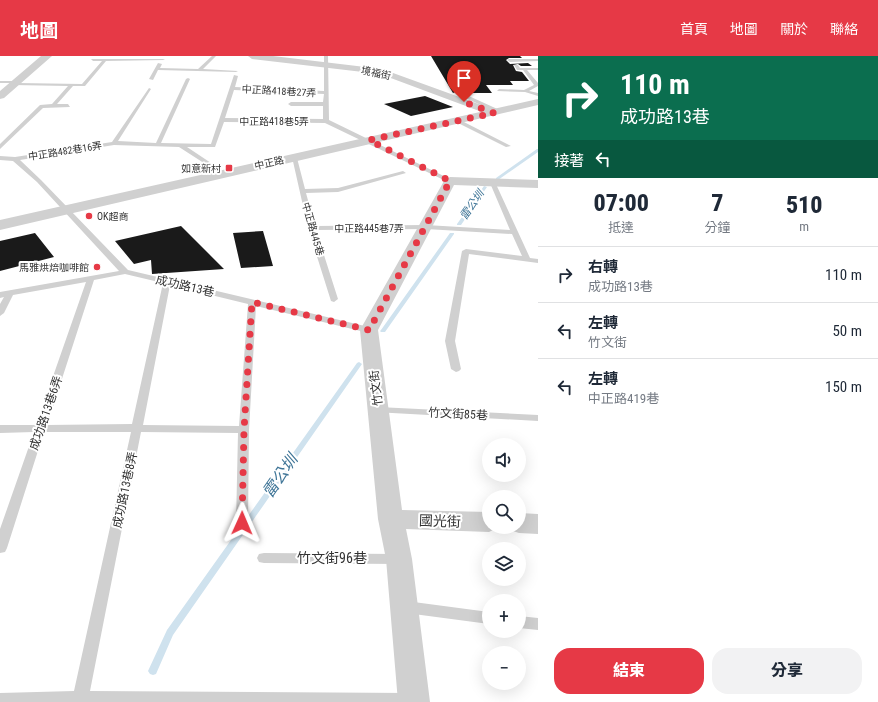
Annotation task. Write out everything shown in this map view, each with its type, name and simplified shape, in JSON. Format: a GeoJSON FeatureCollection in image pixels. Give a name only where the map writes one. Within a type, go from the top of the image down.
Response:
{"type":"FeatureCollection","features":[{"type":"Feature","properties":{"kind":"street"},"geometry":{"type":"LineString","coordinates":[[0,96],[47,56]]}},
{"type":"Feature","properties":{"kind":"street","name":"境福街"},"geometry":{"type":"LineString","coordinates":[[256,56],[326,61],[382,72],[497,112]]}},
{"type":"Feature","properties":{"kind":"street","name":"中正路"},"geometry":{"type":"LineString","coordinates":[[0,225],[538,102]]}},
{"type":"Feature","properties":{"kind":"street"},"geometry":{"type":"LineString","coordinates":[[369,330],[450,181],[538,184]]}},
{"type":"Feature","properties":{"kind":"street","name":"竹文街"},"geometry":{"type":"LineString","coordinates":[[369,330],[391,519],[399,559],[414,701]]}},
{"type":"Feature","properties":{"kind":"street","name":"國光街"},"geometry":{"type":"LineString","coordinates":[[391,519],[482,522]]}},
{"type":"Feature","properties":{"kind":"street"},"geometry":{"type":"LineString","coordinates":[[526,523],[538,524]]}},
{"type":"Feature","properties":{"kind":"lane"},"geometry":{"type":"LineString","coordinates":[[157,70],[200,70],[214,56]]}},
{"type":"Feature","properties":{"kind":"lane"},"geometry":{"type":"LineString","coordinates":[[93,60],[165,58]]}},
{"type":"Feature","properties":{"kind":"lane"},"geometry":{"type":"LineString","coordinates":[[151,79],[165,58]]}},
{"type":"Feature","properties":{"kind":"lane"},"geometry":{"type":"LineString","coordinates":[[0,82],[83,85],[105,60]]}},
{"type":"Feature","properties":{"kind":"lane"},"geometry":{"type":"LineString","coordinates":[[510,61],[509,60],[538,60]]}},
{"type":"Feature","properties":{"kind":"lane"},"geometry":{"type":"LineString","coordinates":[[520,60],[537,85],[525,90]]}},
{"type":"Feature","properties":{"kind":"lane"},"geometry":{"type":"LineString","coordinates":[[326,61],[326,121],[369,140],[450,181]]}},
{"type":"Feature","properties":{"kind":"lane"},"geometry":{"type":"LineString","coordinates":[[516,66],[519,69],[538,69]]}},
{"type":"Feature","properties":{"kind":"lane","name":"中正路418巷5弄"},"geometry":{"type":"LineString","coordinates":[[200,70],[236,73],[217,136]]}},
{"type":"Feature","properties":{"kind":"lane"},"geometry":{"type":"LineString","coordinates":[[158,144],[188,79]]}},
{"type":"Feature","properties":{"kind":"lane"},"geometry":{"type":"LineString","coordinates":[[54,106],[72,85]]}},
{"type":"Feature","properties":{"kind":"lane"},"geometry":{"type":"LineString","coordinates":[[114,143],[149,88]]}},
{"type":"Feature","properties":{"kind":"lane","name":"中正路418巷27弄"},"geometry":{"type":"LineString","coordinates":[[232,88],[326,93]]}},
{"type":"Feature","properties":{"kind":"lane"},"geometry":{"type":"LineString","coordinates":[[499,90],[525,90],[538,95]]}},
{"type":"Feature","properties":{"kind":"lane"},"geometry":{"type":"LineString","coordinates":[[458,93],[497,112]]}},
{"type":"Feature","properties":{"kind":"lane"},"geometry":{"type":"LineString","coordinates":[[291,104],[326,104]]}},
{"type":"Feature","properties":{"kind":"lane"},"geometry":{"type":"LineString","coordinates":[[0,147],[42,106],[68,106]]}},
{"type":"Feature","properties":{"kind":"lane","name":"中正路418巷5弄"},"geometry":{"type":"LineString","coordinates":[[222,120],[326,121]]}},
{"type":"Feature","properties":{"kind":"lane"},"geometry":{"type":"LineString","coordinates":[[458,121],[508,146]]}},
{"type":"Feature","properties":{"kind":"lane","name":"中正路482巷16弄"},"geometry":{"type":"LineString","coordinates":[[0,158],[15,158],[114,143],[213,146],[217,136]]}},
{"type":"Feature","properties":{"kind":"lane"},"geometry":{"type":"LineString","coordinates":[[180,145],[224,174]]}},
{"type":"Feature","properties":{"kind":"lane"},"geometry":{"type":"LineString","coordinates":[[15,158],[67,210],[125,272]]}},
{"type":"Feature","properties":{"kind":"lane","name":"中正路445巷"},"geometry":{"type":"LineString","coordinates":[[294,158],[312,228],[334,300]]}},
{"type":"Feature","properties":{"kind":"lane"},"geometry":{"type":"LineString","coordinates":[[303,191],[338,190],[403,173]]}},
{"type":"Feature","properties":{"kind":"lane"},"geometry":{"type":"LineString","coordinates":[[493,183],[527,260]]}},
{"type":"Feature","properties":{"kind":"lane","name":"中正路445巷7弄"},"geometry":{"type":"LineString","coordinates":[[312,228],[426,227],[515,232]]}},
{"type":"Feature","properties":{"kind":"lane"},"geometry":{"type":"LineString","coordinates":[[456,369],[450,341],[466,251],[538,261]]}},
{"type":"Feature","properties":{"kind":"lane","name":"成功路13巷"},"geometry":{"type":"LineString","coordinates":[[0,295],[125,272],[369,330]]}},
{"type":"Feature","properties":{"kind":"lane","name":"成功路13巷6弄"},"geometry":{"type":"LineString","coordinates":[[0,548],[91,278]]}},
{"type":"Feature","properties":{"kind":"lane","name":"成功路13巷8弄"},"geometry":{"type":"LineString","coordinates":[[81,697],[138,428],[167,282]]}},
{"type":"Feature","properties":{"kind":"lane"},"geometry":{"type":"LineString","coordinates":[[0,313],[10,293]]}},
{"type":"Feature","properties":{"kind":"lane"},"geometry":{"type":"LineString","coordinates":[[242,523],[244,430],[252,302]]}},
{"type":"Feature","properties":{"kind":"lane","name":"竹文街85巷"},"geometry":{"type":"LineString","coordinates":[[378,410],[538,418]]}},
{"type":"Feature","properties":{"kind":"lane"},"geometry":{"type":"LineString","coordinates":[[0,430],[138,428],[244,430]]}},
{"type":"Feature","properties":{"kind":"lane","name":"竹文街96巷"},"geometry":{"type":"LineString","coordinates":[[264,558],[399,559]]}},
{"type":"Feature","properties":{"kind":"lane"},"geometry":{"type":"LineString","coordinates":[[404,607],[482,617]]}},
{"type":"Feature","properties":{"kind":"lane"},"geometry":{"type":"LineString","coordinates":[[526,623],[538,624]]}},
{"type":"Feature","properties":{"kind":"lane"},"geometry":{"type":"LineString","coordinates":[[0,700],[81,697],[186,697],[245,701],[414,701]]}},
{"type":"Feature","properties":{"kind":"building"},"geometry":{"type":"Polygon","coordinates":[[[431,56],[520,56],[522,58],[509,58],[506,60],[510,64],[528,63],[532,66],[521,66],[518,64],[513,65],[516,71],[522,72],[529,81],[510,81],[513,85],[486,85],[492,93],[465,93],[460,90],[453,93],[431,56]]]}},
{"type":"Feature","properties":{"kind":"building"},"geometry":{"type":"Polygon","coordinates":[[[425,96],[453,107],[411,116],[384,104],[425,96]]]}},
{"type":"Feature","properties":{"kind":"building"},"geometry":{"type":"Polygon","coordinates":[[[181,226],[224,269],[152,274],[151,260],[134,264],[115,241],[181,226]]]}},
{"type":"Feature","properties":{"kind":"building"},"geometry":{"type":"Polygon","coordinates":[[[263,231],[273,266],[241,268],[233,233],[263,231]]]}},
{"type":"Feature","properties":{"kind":"building"},"geometry":{"type":"Polygon","coordinates":[[[35,233],[54,257],[0,271],[0,241],[35,233]]]}},
{"type":"Feature","properties":{"kind":"waterway","name":"雷公圳"},"geometry":{"type":"LineString","coordinates":[[497,179],[538,150]]}},
{"type":"Feature","properties":{"kind":"waterway","name":"雷公圳"},"geometry":{"type":"LineString","coordinates":[[459,224],[485,187]]}},
{"type":"Feature","properties":{"kind":"waterway","name":"雷公圳"},"geometry":{"type":"LineString","coordinates":[[383,331],[452,234]]}},
{"type":"Feature","properties":{"kind":"waterway","name":"雷公圳"},"geometry":{"type":"LineString","coordinates":[[153,671],[170,633],[359,364]]}},
{"type":"Feature","properties":{"kind":"place","name":"如意新村"},"geometry":{"type":"Point","coordinates":[229,168]}},
{"type":"Feature","properties":{"kind":"place","name":"OK超商"},"geometry":{"type":"Point","coordinates":[89,216]}},
{"type":"Feature","properties":{"kind":"place","name":"馬雅烘焙咖啡館"},"geometry":{"type":"Point","coordinates":[97,267]}},
{"type":"Feature","properties":{"kind":"route"},"geometry":{"type":"LineString","coordinates":[[242,523],[244,430],[252,302],[369,330],[450,181],[369,140],[494,113],[464,102]]}}]}
